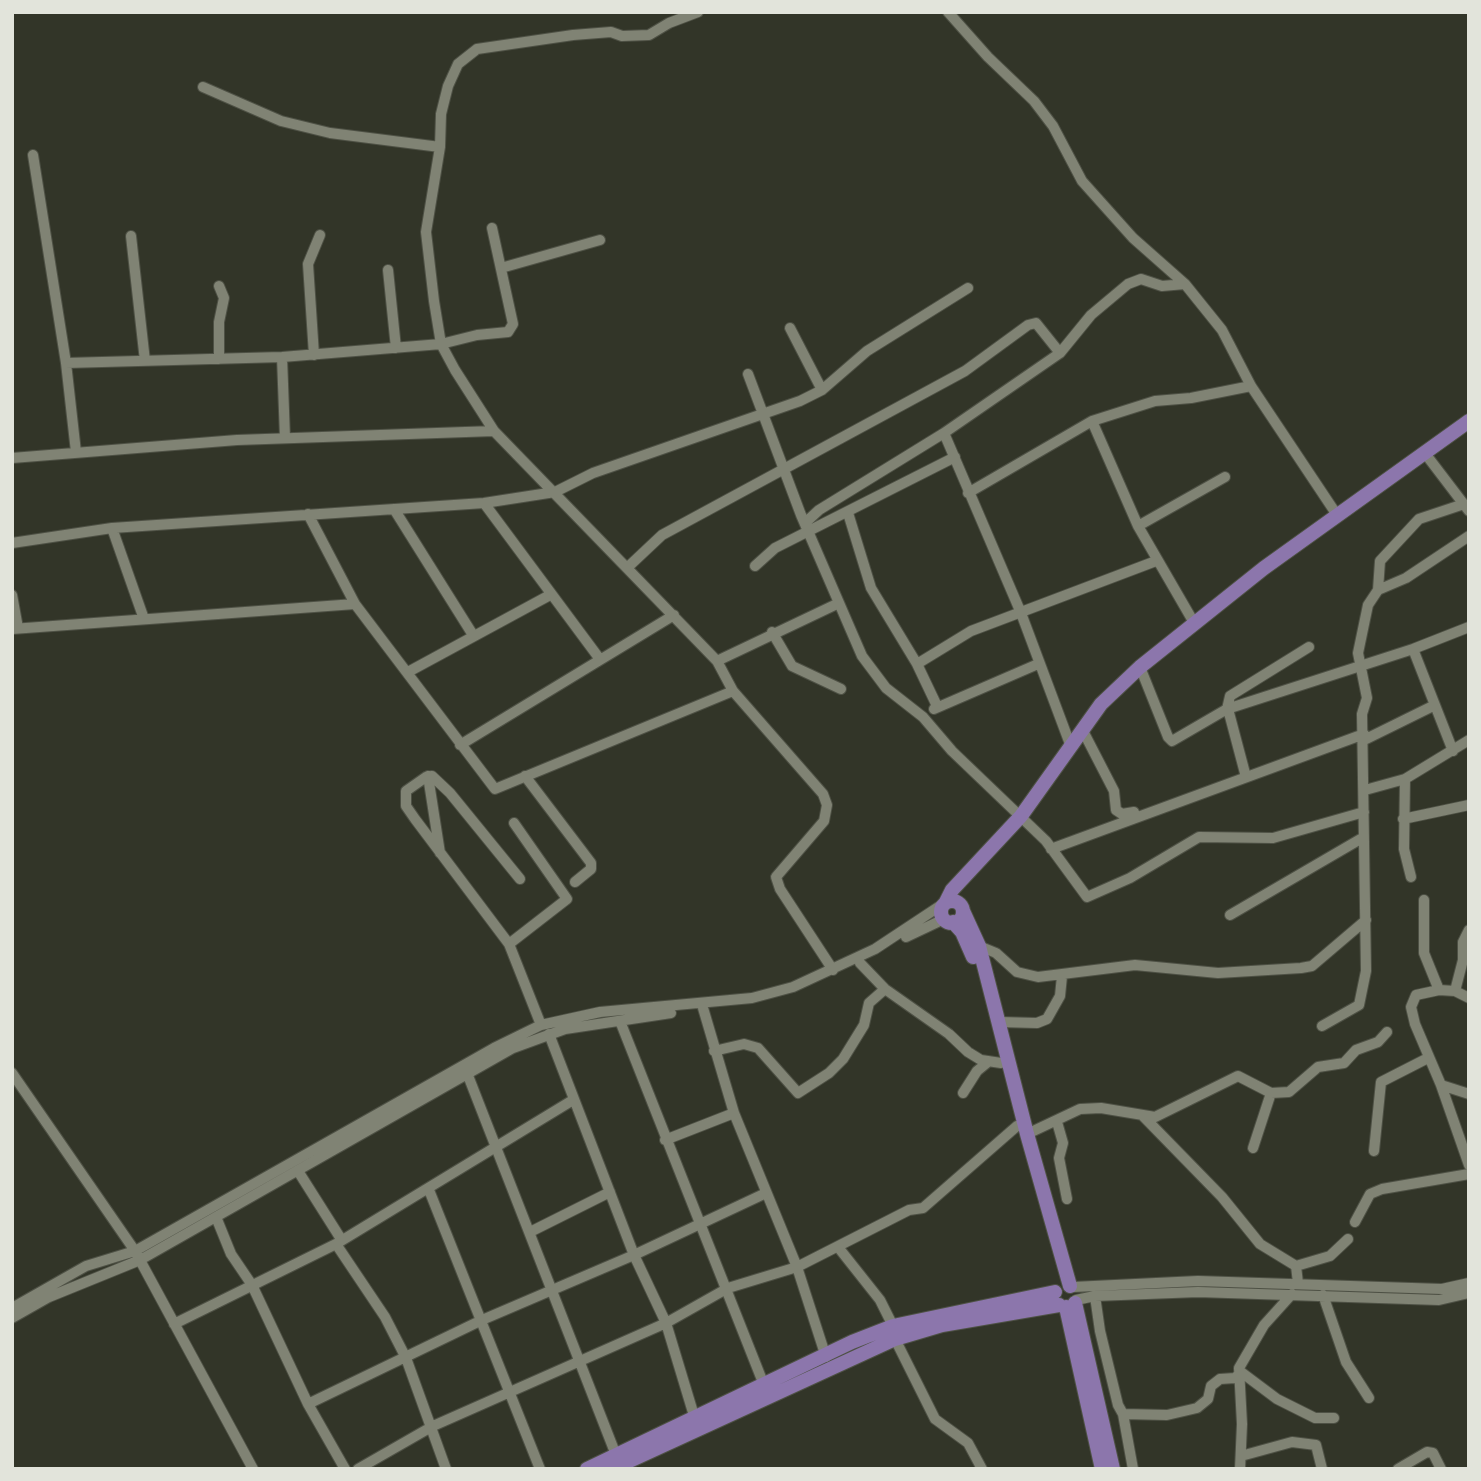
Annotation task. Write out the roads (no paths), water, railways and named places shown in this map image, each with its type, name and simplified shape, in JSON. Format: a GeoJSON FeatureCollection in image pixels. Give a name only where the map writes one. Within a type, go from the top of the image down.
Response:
{"type":"FeatureCollection","features":[{"type":"Feature","properties":{"kind":"main road"},"geometry":{"type":"LineString","coordinates":[[1022,1130],[994,1063],[975,962],[951,910],[952,890],[1021,816],[1101,704],[1140,667],[1193,621],[1469,421]]}},
{"type":"Feature","properties":{"kind":"main road"},"geometry":{"type":"LineString","coordinates":[[951,910],[979,946],[1022,1130],[1113,1469]]}},
{"type":"Feature","properties":{"kind":"main road"},"geometry":{"type":"LineString","coordinates":[[614,1462],[764,1385],[826,1357],[894,1332],[1067,1296]]}},
{"type":"Feature","properties":{"kind":"main road"},"geometry":{"type":"LineString","coordinates":[[1067,1296],[1102,1469]]}},
{"type":"Feature","properties":{"kind":"main road"},"geometry":{"type":"LineString","coordinates":[[587,1469],[614,1462],[894,1332]]}},
{"type":"Feature","properties":{"kind":"street"},"geometry":{"type":"LineString","coordinates":[[698,12],[669,23],[649,35],[622,36],[611,32],[477,48],[458,64],[447,86],[441,114],[440,147],[426,233],[441,344],[494,431],[718,661],[733,691],[825,798],[827,813],[824,821],[776,877],[780,889],[833,970]]}},
{"type":"Feature","properties":{"kind":"street"},"geometry":{"type":"LineString","coordinates":[[948,12],[988,57],[1034,101],[1053,126],[1082,181],[1133,238],[1185,284],[1222,330],[1251,386],[1337,515]]}},
{"type":"Feature","properties":{"kind":"street"},"geometry":{"type":"LineString","coordinates":[[203,87],[281,121],[330,133],[440,147]]}},
{"type":"Feature","properties":{"kind":"street"},"geometry":{"type":"LineString","coordinates":[[33,155],[66,363],[76,452]]}},
{"type":"Feature","properties":{"kind":"street"},"geometry":{"type":"LineString","coordinates":[[66,363],[314,355],[441,344],[477,335],[508,332],[512,329],[492,228]]}},
{"type":"Feature","properties":{"kind":"street"},"geometry":{"type":"LineString","coordinates":[[314,355],[308,264],[320,235]]}},
{"type":"Feature","properties":{"kind":"street"},"geometry":{"type":"LineString","coordinates":[[131,236],[145,361]]}},
{"type":"Feature","properties":{"kind":"street"},"geometry":{"type":"LineString","coordinates":[[501,268],[600,240]]}},
{"type":"Feature","properties":{"kind":"street"},"geometry":{"type":"LineString","coordinates":[[388,271],[396,348]]}},
{"type":"Feature","properties":{"kind":"street"},"geometry":{"type":"LineString","coordinates":[[755,566],[775,548],[807,527],[835,499],[944,433],[1060,353],[1091,315],[1128,284],[1141,279],[1162,286],[1185,284]]}},
{"type":"Feature","properties":{"kind":"street"},"geometry":{"type":"LineString","coordinates":[[219,286],[224,298],[219,322],[219,359]]}},
{"type":"Feature","properties":{"kind":"street"},"geometry":{"type":"LineString","coordinates":[[12,543],[112,528],[484,503],[555,492],[593,473],[800,401],[822,390],[867,351],[968,288]]}},
{"type":"Feature","properties":{"kind":"street"},"geometry":{"type":"LineString","coordinates":[[628,567],[662,535],[704,509],[783,470],[965,371],[1031,324],[1036,323],[1060,353]]}},
{"type":"Feature","properties":{"kind":"street"},"geometry":{"type":"LineString","coordinates":[[790,328],[822,390]]}},
{"type":"Feature","properties":{"kind":"street"},"geometry":{"type":"LineString","coordinates":[[282,357],[285,438]]}},
{"type":"Feature","properties":{"kind":"street"},"geometry":{"type":"LineString","coordinates":[[748,374],[783,470],[862,656],[886,688],[923,717],[952,751],[1052,849],[1087,897],[1130,878],[1199,837],[1273,838],[1364,812]]}},
{"type":"Feature","properties":{"kind":"street"},"geometry":{"type":"LineString","coordinates":[[968,493],[1092,421],[1155,401],[1191,398],[1251,386]]}},
{"type":"Feature","properties":{"kind":"street"},"geometry":{"type":"LineString","coordinates":[[1092,421],[1138,526],[1193,621]]}},
{"type":"Feature","properties":{"kind":"street"},"geometry":{"type":"LineString","coordinates":[[12,458],[285,438],[494,431]]}},
{"type":"Feature","properties":{"kind":"street"},"geometry":{"type":"LineString","coordinates":[[944,433],[1021,613],[1070,744]]}},
{"type":"Feature","properties":{"kind":"street"},"geometry":{"type":"LineString","coordinates":[[1322,1026],[1359,1005],[1366,971],[1362,715],[1367,698],[1359,653],[1368,605],[1378,590],[1380,561],[1419,519],[1467,507],[1424,452]]}},
{"type":"Feature","properties":{"kind":"street"},"geometry":{"type":"LineString","coordinates":[[807,527],[848,513],[955,457]]}},
{"type":"Feature","properties":{"kind":"street"},"geometry":{"type":"LineString","coordinates":[[1138,526],[1225,477]]}},
{"type":"Feature","properties":{"kind":"street"},"geometry":{"type":"LineString","coordinates":[[484,503],[599,658]]}},
{"type":"Feature","properties":{"kind":"street"},"geometry":{"type":"LineString","coordinates":[[394,509],[473,635]]}},
{"type":"Feature","properties":{"kind":"street"},"geometry":{"type":"LineString","coordinates":[[848,513],[870,588],[917,664],[937,706]]}},
{"type":"Feature","properties":{"kind":"street"},"geometry":{"type":"LineString","coordinates":[[308,514],[355,604],[490,786],[500,787],[733,691]]}},
{"type":"Feature","properties":{"kind":"street"},"geometry":{"type":"LineString","coordinates":[[112,528],[144,619]]}},
{"type":"Feature","properties":{"kind":"street"},"geometry":{"type":"LineString","coordinates":[[1378,590],[1406,578],[1469,537]]}},
{"type":"Feature","properties":{"kind":"street"},"geometry":{"type":"LineString","coordinates":[[917,664],[971,631],[1156,561]]}},
{"type":"Feature","properties":{"kind":"street"},"geometry":{"type":"LineString","coordinates":[[12,595],[15,629],[355,604]]}},
{"type":"Feature","properties":{"kind":"street"},"geometry":{"type":"LineString","coordinates":[[408,673],[550,595]]}},
{"type":"Feature","properties":{"kind":"street"},"geometry":{"type":"LineString","coordinates":[[718,661],[772,632],[839,603]]}},
{"type":"Feature","properties":{"kind":"street"},"geometry":{"type":"LineString","coordinates":[[460,745],[599,658],[674,615]]}},
{"type":"Feature","properties":{"kind":"street"},"geometry":{"type":"LineString","coordinates":[[1140,667],[1172,741],[1227,709],[1413,649],[1469,626]]}},
{"type":"Feature","properties":{"kind":"street"},"geometry":{"type":"LineString","coordinates":[[772,632],[792,666],[841,689]]}},
{"type":"Feature","properties":{"kind":"street"},"geometry":{"type":"LineString","coordinates":[[1246,777],[1227,709],[1230,696],[1309,646]]}},
{"type":"Feature","properties":{"kind":"street"},"geometry":{"type":"LineString","coordinates":[[1413,649],[1453,751]]}},
{"type":"Feature","properties":{"kind":"street"},"geometry":{"type":"LineString","coordinates":[[923,717],[937,706],[1038,664]]}},
{"type":"Feature","properties":{"kind":"street"},"geometry":{"type":"LineString","coordinates":[[1052,849],[1246,777],[1364,737],[1435,705]]}},
{"type":"Feature","properties":{"kind":"street"},"geometry":{"type":"LineString","coordinates":[[1082,729],[1114,791],[1116,810],[1122,814],[1157,809]]}},
{"type":"Feature","properties":{"kind":"street"},"geometry":{"type":"LineString","coordinates":[[1365,790],[1405,779],[1469,740]]}},
{"type":"Feature","properties":{"kind":"street"},"geometry":{"type":"LineString","coordinates":[[428,776],[441,857]]}},
{"type":"Feature","properties":{"kind":"street"},"geometry":{"type":"LineString","coordinates":[[428,776],[405,791],[406,806],[441,857],[509,944],[634,1255],[666,1323],[695,1419]]}},
{"type":"Feature","properties":{"kind":"street"},"geometry":{"type":"LineString","coordinates":[[428,776],[450,793],[520,879]]}},
{"type":"Feature","properties":{"kind":"street"},"geometry":{"type":"LineString","coordinates":[[525,776],[591,863],[592,869],[575,882]]}},
{"type":"Feature","properties":{"kind":"street"},"geometry":{"type":"LineString","coordinates":[[1405,779],[1404,849],[1410,877]]}},
{"type":"Feature","properties":{"kind":"street"},"geometry":{"type":"LineString","coordinates":[[1403,818],[1469,805]]}},
{"type":"Feature","properties":{"kind":"street"},"geometry":{"type":"LineString","coordinates":[[509,944],[568,901],[514,823]]}},
{"type":"Feature","properties":{"kind":"street"},"geometry":{"type":"LineString","coordinates":[[1230,915],[1364,837]]}},
{"type":"Feature","properties":{"kind":"street"},"geometry":{"type":"LineString","coordinates":[[1424,900],[1424,953],[1438,990]]}},
{"type":"Feature","properties":{"kind":"street"},"geometry":{"type":"LineString","coordinates":[[12,1308],[86,1266],[138,1255],[494,1048],[590,1014],[752,999],[793,987],[833,970],[951,910]]}},
{"type":"Feature","properties":{"kind":"street"},"geometry":{"type":"LineString","coordinates":[[12,1318],[216,1217],[545,1030],[703,1008],[751,1005],[804,989],[860,963],[951,910]]}},
{"type":"Feature","properties":{"kind":"street"},"geometry":{"type":"LineString","coordinates":[[979,946],[996,953],[1017,972],[1038,977],[1135,965],[1218,973],[1307,968],[1366,920]]}},
{"type":"Feature","properties":{"kind":"street"},"geometry":{"type":"LineString","coordinates":[[1455,991],[1463,960],[1463,942],[1469,930]]}},
{"type":"Feature","properties":{"kind":"street"},"geometry":{"type":"LineString","coordinates":[[860,963],[885,989],[949,1034],[968,1052],[994,1063]]}},
{"type":"Feature","properties":{"kind":"street"},"geometry":{"type":"LineString","coordinates":[[999,1023],[1037,1023],[1046,1020],[1060,996],[1062,976]]}},
{"type":"Feature","properties":{"kind":"street"},"geometry":{"type":"LineString","coordinates":[[714,1051],[744,1044],[758,1048],[798,1093],[829,1073],[843,1059],[864,1025],[869,1003],[885,989]]}},
{"type":"Feature","properties":{"kind":"street"},"geometry":{"type":"LineString","coordinates":[[1468,996],[1455,991],[1438,990],[1416,995],[1412,1000],[1415,1024],[1441,1085],[1469,1165]]}},
{"type":"Feature","properties":{"kind":"street"},"geometry":{"type":"LineString","coordinates":[[703,1008],[734,1113],[797,1267],[826,1357]]}},
{"type":"Feature","properties":{"kind":"street"},"geometry":{"type":"LineString","coordinates":[[620,1021],[699,1226],[728,1288],[764,1385]]}},
{"type":"Feature","properties":{"kind":"street"},"geometry":{"type":"LineString","coordinates":[[358,1469],[433,1426],[512,1394],[666,1323],[728,1288],[797,1267],[909,1210],[923,1208],[1022,1130],[1057,1122],[1080,1109],[1101,1108],[1155,1117],[1238,1076],[1271,1093],[1297,1088],[1318,1067],[1344,1063],[1356,1050],[1378,1042],[1387,1032]]}},
{"type":"Feature","properties":{"kind":"street"},"geometry":{"type":"LineString","coordinates":[[1374,1151],[1381,1082],[1428,1058]]}},
{"type":"Feature","properties":{"kind":"street"},"geometry":{"type":"LineString","coordinates":[[963,1093],[977,1071],[994,1063]]}},
{"type":"Feature","properties":{"kind":"street"},"geometry":{"type":"LineString","coordinates":[[12,1073],[138,1255],[253,1469]]}},
{"type":"Feature","properties":{"kind":"street"},"geometry":{"type":"LineString","coordinates":[[467,1073],[498,1147],[551,1292],[581,1360],[614,1462]]}},
{"type":"Feature","properties":{"kind":"street"},"geometry":{"type":"LineString","coordinates":[[1441,1085],[1469,1094]]}},
{"type":"Feature","properties":{"kind":"street"},"geometry":{"type":"LineString","coordinates":[[1254,1148],[1271,1093]]}},
{"type":"Feature","properties":{"kind":"street"},"geometry":{"type":"LineString","coordinates":[[174,1324],[339,1242],[429,1190],[573,1100]]}},
{"type":"Feature","properties":{"kind":"street"},"geometry":{"type":"LineString","coordinates":[[665,1140],[734,1113]]}},
{"type":"Feature","properties":{"kind":"street"},"geometry":{"type":"LineString","coordinates":[[1143,1116],[1222,1197],[1260,1244],[1296,1266],[1330,1256],[1348,1240]]}},
{"type":"Feature","properties":{"kind":"street"},"geometry":{"type":"LineString","coordinates":[[1057,1122],[1063,1143],[1059,1158],[1067,1199]]}},
{"type":"Feature","properties":{"kind":"street"},"geometry":{"type":"LineString","coordinates":[[298,1171],[385,1317],[406,1358],[433,1426],[446,1469]]}},
{"type":"Feature","properties":{"kind":"street"},"geometry":{"type":"LineString","coordinates":[[1355,1222],[1370,1194],[1382,1189],[1469,1174]]}},
{"type":"Feature","properties":{"kind":"street"},"geometry":{"type":"LineString","coordinates":[[429,1190],[540,1469]]}},
{"type":"Feature","properties":{"kind":"street"},"geometry":{"type":"LineString","coordinates":[[1222,1197],[1233,1190]]}},
{"type":"Feature","properties":{"kind":"street"},"geometry":{"type":"LineString","coordinates":[[530,1232],[610,1192]]}},
{"type":"Feature","properties":{"kind":"street"},"geometry":{"type":"LineString","coordinates":[[308,1404],[482,1320],[699,1226],[766,1193]]}},
{"type":"Feature","properties":{"kind":"street"},"geometry":{"type":"LineString","coordinates":[[216,1217],[231,1254],[252,1285],[308,1404],[345,1469]]}},
{"type":"Feature","properties":{"kind":"street"},"geometry":{"type":"LineString","coordinates":[[838,1247],[880,1300],[935,1419],[968,1443],[982,1469]]}},
{"type":"Feature","properties":{"kind":"street"},"geometry":{"type":"LineString","coordinates":[[1296,1266],[1298,1283]]}},
{"type":"Feature","properties":{"kind":"street"},"geometry":{"type":"LineString","coordinates":[[1067,1296],[1198,1281],[1442,1289],[1469,1283]]}},
{"type":"Feature","properties":{"kind":"street"},"geometry":{"type":"LineString","coordinates":[[1067,1296],[1198,1292],[1439,1300],[1469,1293]]}},
{"type":"Feature","properties":{"kind":"street"},"geometry":{"type":"LineString","coordinates":[[1240,1469],[1239,1368],[1264,1325],[1293,1294]]}},
{"type":"Feature","properties":{"kind":"street"},"geometry":{"type":"LineString","coordinates":[[1323,1295],[1346,1362],[1369,1398]]}},
{"type":"Feature","properties":{"kind":"street"},"geometry":{"type":"LineString","coordinates":[[1095,1296],[1100,1331],[1118,1405],[1123,1414],[1133,1469]]}},
{"type":"Feature","properties":{"kind":"street"},"geometry":{"type":"LineString","coordinates":[[1123,1414],[1167,1415],[1197,1408],[1208,1399],[1211,1386],[1220,1380],[1235,1378],[1241,1372]]}},
{"type":"Feature","properties":{"kind":"street"},"geometry":{"type":"LineString","coordinates":[[1241,1372],[1277,1399],[1315,1418],[1334,1418]]}},
{"type":"Feature","properties":{"kind":"street"},"geometry":{"type":"LineString","coordinates":[[1241,1455],[1292,1442],[1316,1445],[1322,1469]]}},
{"type":"Feature","properties":{"kind":"street"},"geometry":{"type":"LineString","coordinates":[[1398,1469],[1427,1452],[1433,1453],[1441,1469]]}}]}
